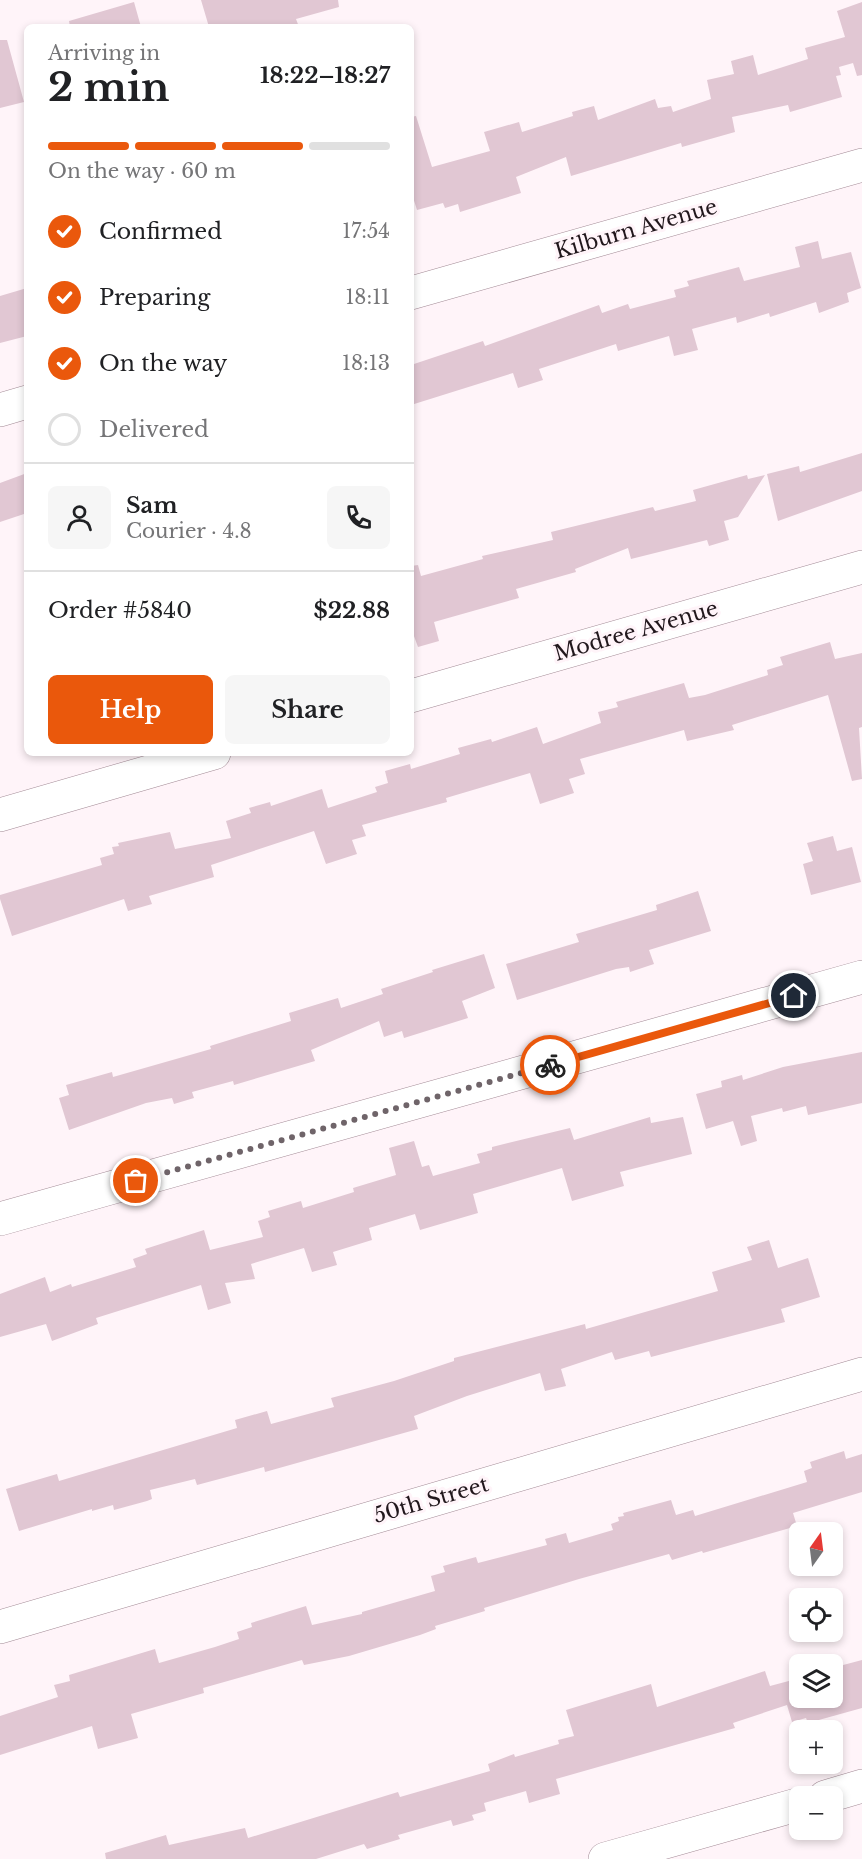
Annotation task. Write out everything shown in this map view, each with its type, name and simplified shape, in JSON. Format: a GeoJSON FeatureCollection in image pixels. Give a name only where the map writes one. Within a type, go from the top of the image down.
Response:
{"type":"FeatureCollection","features":[{"type":"Feature","properties":{"kind":"street","name":"Kilburn Avenue"},"geometry":{"type":"LineString","coordinates":[[414,292],[862,165]]}},
{"type":"Feature","properties":{"kind":"street"},"geometry":{"type":"LineString","coordinates":[[0,410],[24,403]]}},
{"type":"Feature","properties":{"kind":"street","name":"Modree Avenue"},"geometry":{"type":"LineString","coordinates":[[414,695],[862,567]]}},
{"type":"Feature","properties":{"kind":"street"},"geometry":{"type":"LineString","coordinates":[[0,815],[204,756]]}},
{"type":"Feature","properties":{"kind":"street"},"geometry":{"type":"LineString","coordinates":[[0,1219],[862,977]]}},
{"type":"Feature","properties":{"kind":"street","name":"50th Street"},"geometry":{"type":"LineString","coordinates":[[0,1627],[862,1374]]}},
{"type":"Feature","properties":{"kind":"street"},"geometry":{"type":"LineString","coordinates":[[843,1792],[862,1786]]}},
{"type":"Feature","properties":{"kind":"street"},"geometry":{"type":"LineString","coordinates":[[605,1859],[638,1854],[789,1807]]}},
{"type":"Feature","properties":{"kind":"building"},"geometry":{"type":"Polygon","coordinates":[[[201,0],[338,0],[339,7],[296,19],[298,24],[208,24],[201,0]]]}},
{"type":"Feature","properties":{"kind":"building"},"geometry":{"type":"Polygon","coordinates":[[[134,2],[140,24],[70,24],[69,21],[134,2]]]}},
{"type":"Feature","properties":{"kind":"building"},"geometry":{"type":"Polygon","coordinates":[[[862,2],[862,75],[857,76],[853,63],[839,67],[841,75],[836,76],[842,97],[790,112],[788,105],[732,117],[735,132],[682,147],[681,143],[571,176],[566,157],[516,177],[521,193],[460,212],[458,204],[445,208],[443,203],[417,210],[414,200],[414,116],[416,116],[432,167],[490,151],[484,132],[519,122],[522,132],[573,116],[572,112],[594,106],[598,120],[655,99],[658,108],[671,106],[673,112],[711,99],[707,80],[734,74],[731,61],[753,55],[758,75],[808,59],[805,48],[845,37],[837,11],[862,2]]]}},
{"type":"Feature","properties":{"kind":"building"},"geometry":{"type":"Polygon","coordinates":[[[0,40],[7,40],[24,102],[0,108],[0,40]]]}},
{"type":"Feature","properties":{"kind":"building"},"geometry":{"type":"Polygon","coordinates":[[[818,241],[822,259],[851,252],[861,288],[847,293],[849,302],[819,313],[816,302],[770,317],[769,313],[737,323],[736,317],[692,329],[698,350],[674,356],[669,336],[618,351],[616,344],[539,369],[543,380],[518,388],[513,373],[414,404],[414,364],[483,341],[485,346],[599,305],[602,313],[628,304],[630,309],[676,297],[674,290],[689,286],[687,281],[739,267],[744,281],[800,267],[795,247],[818,241]]]}},
{"type":"Feature","properties":{"kind":"building"},"geometry":{"type":"Polygon","coordinates":[[[24,289],[24,337],[0,343],[0,296],[24,289]]]}},
{"type":"Feature","properties":{"kind":"building"},"geometry":{"type":"Polygon","coordinates":[[[862,453],[862,491],[778,521],[767,474],[799,466],[800,472],[862,453]]]}},
{"type":"Feature","properties":{"kind":"building"},"geometry":{"type":"Polygon","coordinates":[[[24,474],[24,514],[0,522],[0,483],[24,474]]]}},
{"type":"Feature","properties":{"kind":"building"},"geometry":{"type":"Polygon","coordinates":[[[747,475],[748,479],[765,475],[738,517],[724,521],[729,540],[709,546],[707,540],[631,559],[628,548],[575,569],[576,572],[516,589],[519,598],[434,622],[439,641],[418,647],[414,636],[414,566],[418,565],[421,576],[483,559],[482,556],[553,540],[551,532],[653,507],[655,511],[696,501],[693,490],[747,475]]]}},
{"type":"Feature","properties":{"kind":"building"},"geometry":{"type":"Polygon","coordinates":[[[830,642],[835,659],[862,653],[862,727],[859,728],[862,779],[852,781],[828,695],[732,725],[734,730],[687,741],[684,730],[580,759],[585,774],[569,779],[574,793],[540,804],[530,773],[446,798],[447,802],[362,825],[366,836],[352,840],[357,854],[326,864],[314,831],[211,865],[214,877],[149,896],[152,904],[128,911],[124,899],[12,936],[0,895],[102,865],[100,858],[114,854],[112,847],[119,846],[118,843],[170,832],[175,849],[231,838],[226,821],[251,813],[249,808],[270,802],[271,806],[322,789],[328,808],[377,792],[375,787],[388,783],[385,771],[410,764],[411,769],[460,754],[458,748],[491,739],[492,742],[537,727],[543,744],[601,723],[598,712],[618,707],[616,702],[684,683],[689,698],[705,695],[768,675],[767,670],[783,665],[780,657],[830,642]]]}},
{"type":"Feature","properties":{"kind":"building"},"geometry":{"type":"Polygon","coordinates":[[[833,836],[837,851],[852,847],[861,882],[811,895],[803,864],[813,861],[807,843],[833,836]]]}},
{"type":"Feature","properties":{"kind":"building"},"geometry":{"type":"Polygon","coordinates":[[[698,891],[711,931],[649,950],[654,964],[630,972],[629,967],[616,969],[517,1000],[506,964],[579,942],[576,934],[657,910],[656,905],[698,891]]]}},
{"type":"Feature","properties":{"kind":"building"},"geometry":{"type":"Polygon","coordinates":[[[484,954],[495,988],[462,1001],[468,1018],[404,1038],[402,1031],[384,1037],[379,1021],[311,1050],[315,1061],[234,1085],[233,1081],[192,1092],[194,1098],[174,1104],[172,1098],[146,1103],[69,1130],[59,1098],[69,1095],[66,1085],[112,1072],[113,1077],[211,1049],[210,1046],[291,1021],[289,1013],[338,998],[341,1008],[383,994],[381,989],[484,954]]]}},
{"type":"Feature","properties":{"kind":"building"},"geometry":{"type":"Polygon","coordinates":[[[862,1052],[862,1103],[808,1115],[806,1106],[783,1112],[782,1108],[751,1116],[757,1141],[741,1146],[733,1121],[706,1129],[696,1094],[722,1087],[721,1081],[742,1075],[743,1080],[783,1067],[862,1052]]]}},
{"type":"Feature","properties":{"kind":"building"},"geometry":{"type":"Polygon","coordinates":[[[650,1117],[651,1123],[683,1117],[692,1154],[620,1172],[624,1186],[572,1201],[562,1168],[473,1194],[478,1213],[420,1230],[415,1214],[369,1228],[372,1240],[333,1252],[337,1265],[312,1272],[304,1248],[251,1264],[255,1279],[225,1283],[231,1303],[208,1310],[201,1285],[96,1318],[98,1324],[52,1341],[46,1324],[0,1337],[0,1294],[45,1277],[50,1292],[71,1284],[72,1287],[136,1267],[133,1259],[147,1254],[145,1249],[204,1230],[210,1250],[263,1237],[258,1221],[270,1217],[268,1211],[301,1201],[303,1208],[354,1192],[353,1188],[396,1175],[389,1148],[414,1141],[422,1167],[429,1165],[433,1176],[480,1163],[477,1154],[492,1150],[492,1147],[570,1128],[574,1140],[650,1117]]]}},
{"type":"Feature","properties":{"kind":"building"},"geometry":{"type":"Polygon","coordinates":[[[769,1240],[778,1268],[808,1258],[820,1297],[781,1309],[785,1322],[651,1357],[649,1351],[615,1360],[612,1352],[561,1369],[566,1386],[545,1391],[540,1373],[467,1396],[414,1416],[418,1429],[265,1472],[264,1467],[197,1485],[195,1479],[150,1490],[152,1499],[147,1501],[114,1510],[113,1505],[92,1511],[92,1509],[19,1531],[6,1489],[57,1474],[59,1481],[237,1428],[235,1420],[267,1411],[271,1424],[334,1407],[331,1398],[394,1381],[454,1361],[454,1358],[585,1324],[586,1329],[718,1291],[712,1272],[752,1260],[747,1247],[769,1240]]]}},
{"type":"Feature","properties":{"kind":"building"},"geometry":{"type":"Polygon","coordinates":[[[844,1451],[846,1459],[862,1454],[862,1492],[793,1513],[796,1522],[789,1522],[789,1528],[703,1553],[702,1551],[672,1560],[669,1554],[579,1579],[484,1608],[485,1611],[435,1626],[436,1629],[420,1635],[349,1656],[304,1665],[302,1660],[203,1688],[204,1693],[131,1714],[138,1738],[98,1749],[92,1726],[0,1755],[0,1716],[58,1697],[54,1685],[70,1681],[69,1675],[155,1649],[159,1663],[215,1647],[239,1639],[237,1632],[252,1627],[251,1623],[306,1606],[312,1625],[362,1614],[362,1612],[435,1591],[431,1576],[445,1572],[443,1566],[476,1557],[478,1563],[547,1545],[545,1539],[566,1533],[569,1543],[613,1530],[611,1524],[619,1521],[618,1517],[624,1516],[623,1513],[671,1500],[676,1515],[693,1510],[695,1516],[807,1482],[804,1471],[812,1468],[810,1462],[844,1451]]]}},
{"type":"Feature","properties":{"kind":"building"},"geometry":{"type":"Polygon","coordinates":[[[862,1660],[862,1708],[819,1720],[807,1720],[806,1718],[791,1720],[787,1705],[733,1723],[735,1728],[556,1779],[560,1794],[529,1803],[526,1791],[484,1803],[486,1811],[472,1815],[474,1820],[453,1826],[451,1820],[398,1835],[400,1839],[367,1849],[364,1844],[316,1859],[106,1859],[105,1853],[166,1835],[169,1845],[245,1828],[248,1838],[398,1792],[400,1797],[490,1771],[488,1764],[514,1754],[515,1757],[559,1744],[558,1740],[574,1736],[566,1710],[651,1684],[657,1707],[765,1671],[770,1686],[789,1681],[789,1708],[843,1708],[843,1665],[862,1660]]]}},
{"type":"Feature","properties":{"kind":"way so far"},"geometry":{"type":"LineString","coordinates":[[136,1181],[550,1065]]}},
{"type":"Feature","properties":{"kind":"route"},"geometry":{"type":"LineString","coordinates":[[550,1065],[794,996]]}}]}
